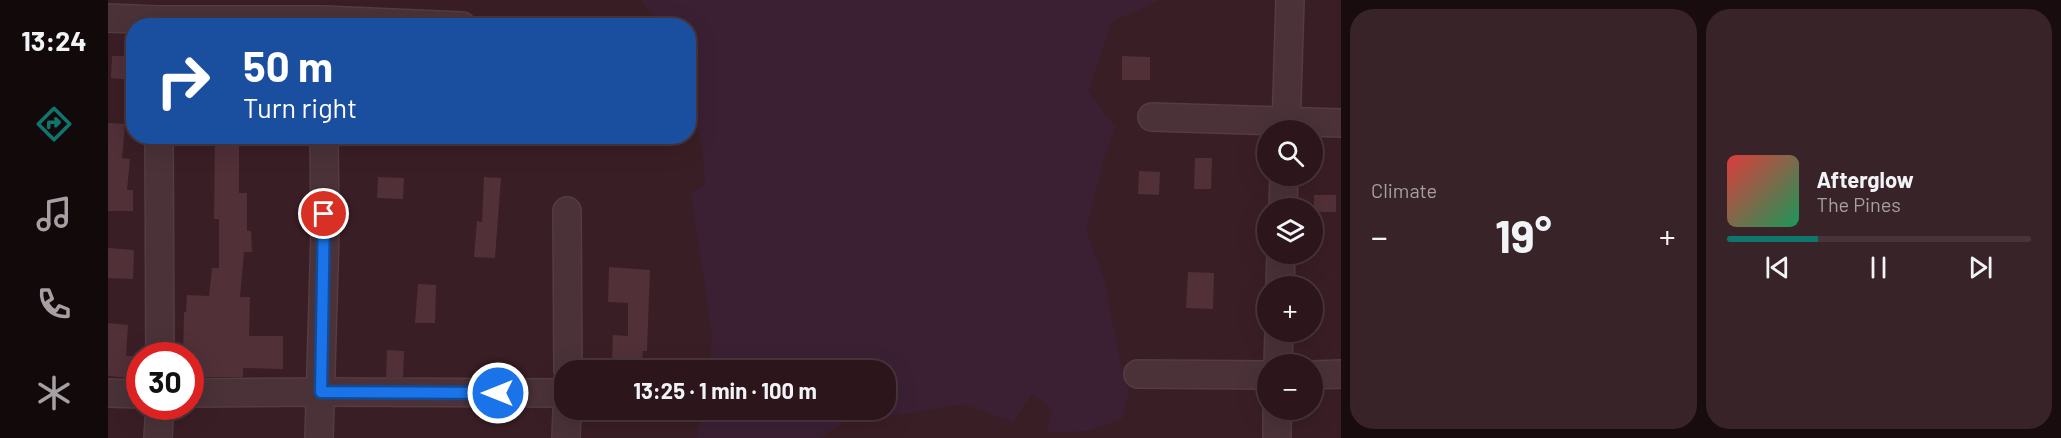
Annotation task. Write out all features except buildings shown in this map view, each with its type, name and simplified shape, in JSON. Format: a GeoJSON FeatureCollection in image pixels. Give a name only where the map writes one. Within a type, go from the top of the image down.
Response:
{"type":"FeatureCollection","features":[{"type":"Feature","properties":{"kind":"street"},"geometry":{"type":"LineString","coordinates":[[1286,120],[1290,0]]}},
{"type":"Feature","properties":{"kind":"street"},"geometry":{"type":"LineString","coordinates":[[108,18],[159,15],[324,15],[362,18]]}},
{"type":"Feature","properties":{"kind":"street"},"geometry":{"type":"LineString","coordinates":[[1152,117],[1257,124]]}},
{"type":"Feature","properties":{"kind":"street"},"geometry":{"type":"LineString","coordinates":[[1323,124],[1341,123]]}},
{"type":"Feature","properties":{"kind":"street"},"geometry":{"type":"LineString","coordinates":[[159,144],[160,342]]}},
{"type":"Feature","properties":{"kind":"street"},"geometry":{"type":"LineString","coordinates":[[319,438],[325,233],[324,144]]}},
{"type":"Feature","properties":{"kind":"street"},"geometry":{"type":"LineString","coordinates":[[567,211],[567,360]]}},
{"type":"Feature","properties":{"kind":"street"},"geometry":{"type":"LineString","coordinates":[[1138,374],[1257,375]]}},
{"type":"Feature","properties":{"kind":"street"},"geometry":{"type":"LineString","coordinates":[[1323,375],[1341,374]]}},
{"type":"Feature","properties":{"kind":"street"},"geometry":{"type":"LineString","coordinates":[[108,393],[126,393]]}},
{"type":"Feature","properties":{"kind":"street"},"geometry":{"type":"LineString","coordinates":[[204,393],[554,393]]}},
{"type":"Feature","properties":{"kind":"street"},"geometry":{"type":"LineString","coordinates":[[158,438],[159,420]]}},
{"type":"Feature","properties":{"kind":"street"},"geometry":{"type":"LineString","coordinates":[[566,438],[567,420]]}},
{"type":"Feature","properties":{"kind":"street"},"geometry":{"type":"LineString","coordinates":[[1277,420],[1277,438]]}},
{"type":"Feature","properties":{"kind":"shaded area"},"geometry":{"type":"Polygon","coordinates":[[[640,0],[1161,0],[1112,22],[1088,91],[1115,127],[1104,158],[1086,230],[1104,279],[1121,366],[1129,392],[1122,419],[1088,431],[1047,432],[1052,409],[1032,394],[1013,422],[963,404],[896,415],[896,360],[710,360],[712,336],[691,192],[705,186],[703,151],[696,121],[696,18],[656,18],[640,0]]]}},
{"type":"Feature","properties":{"kind":"shaded area"},"geometry":{"type":"Polygon","coordinates":[[[700,420],[859,420],[844,422],[820,438],[696,438],[700,420]]]}},
{"type":"Feature","properties":{"kind":"route"},"geometry":{"type":"LineString","coordinates":[[324,214],[321,392],[498,393]]}}]}
